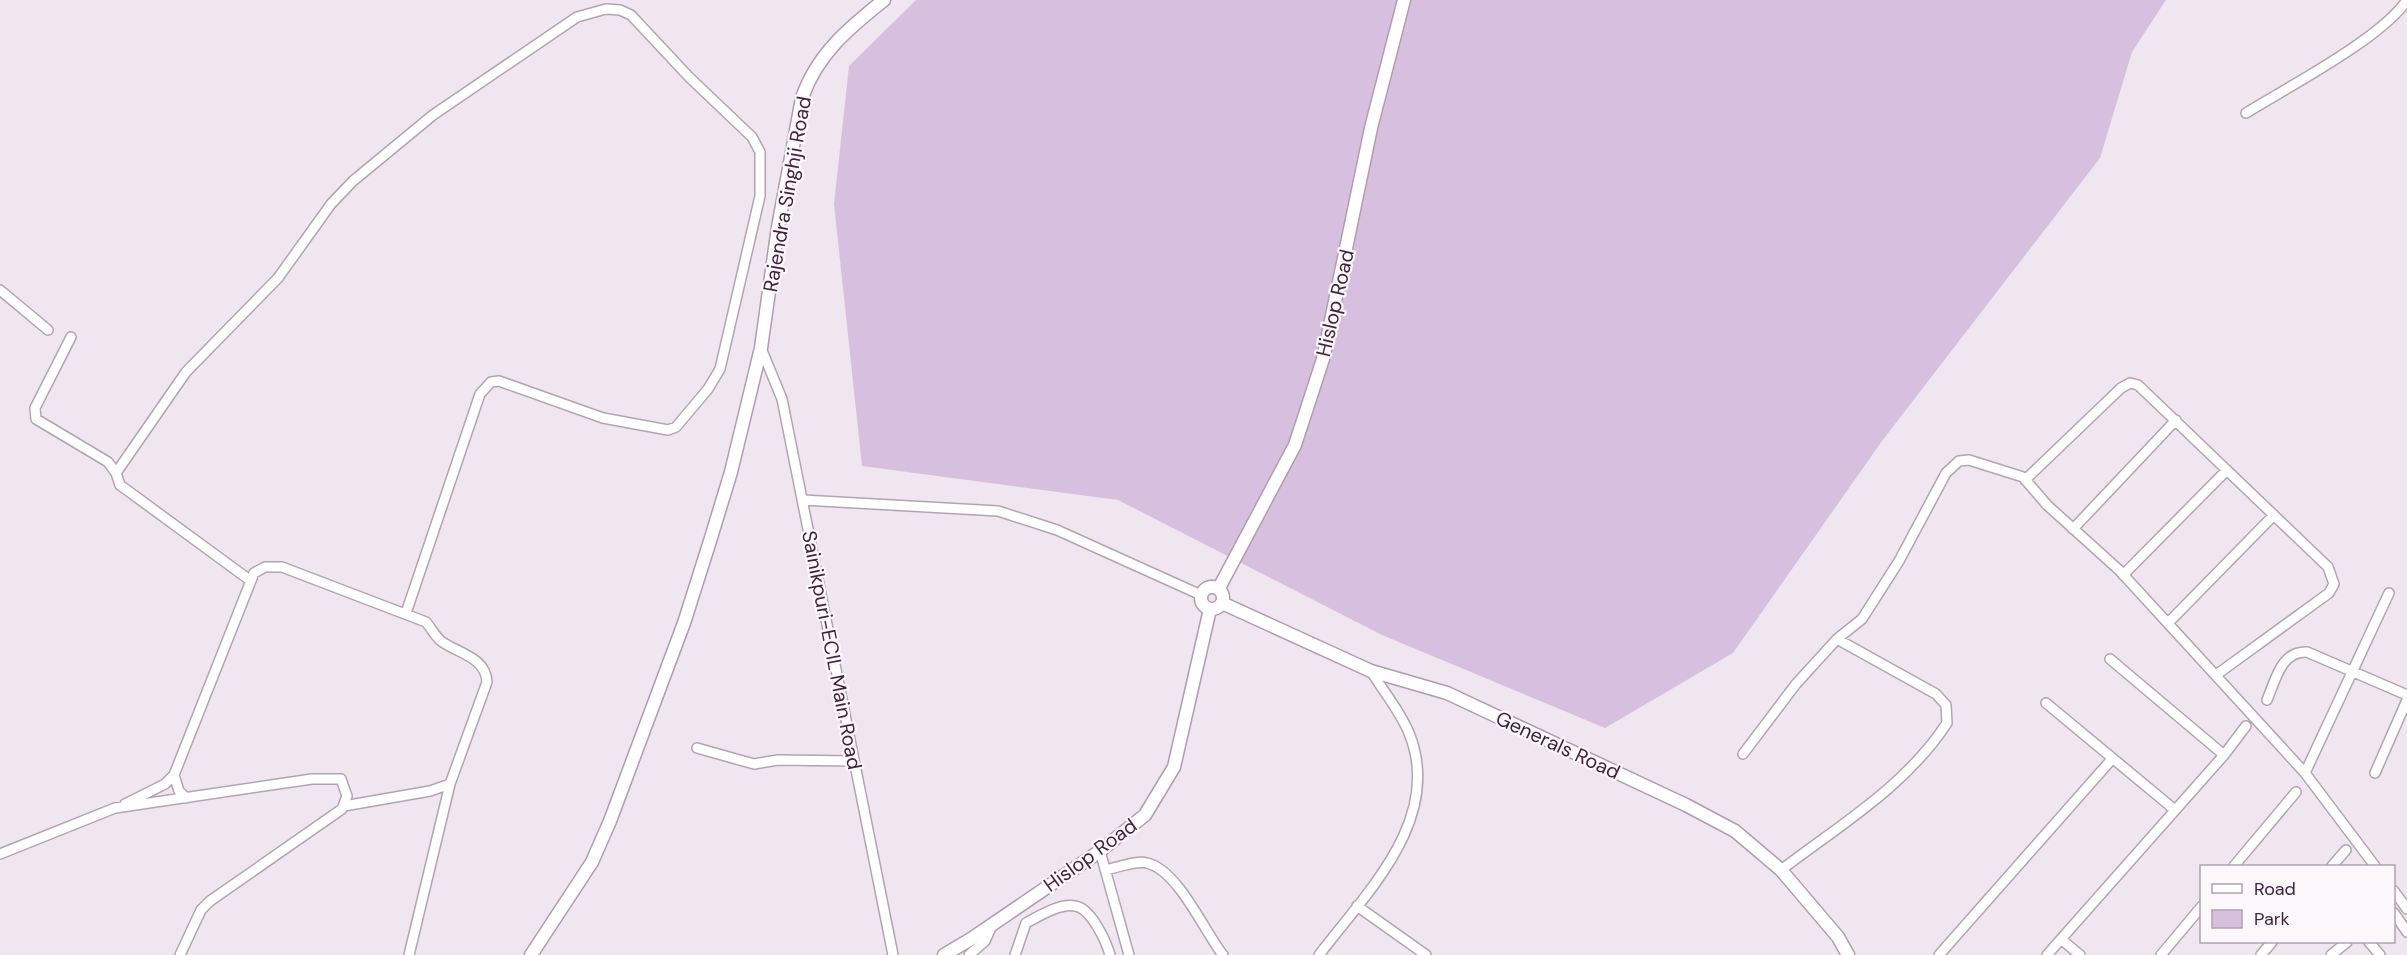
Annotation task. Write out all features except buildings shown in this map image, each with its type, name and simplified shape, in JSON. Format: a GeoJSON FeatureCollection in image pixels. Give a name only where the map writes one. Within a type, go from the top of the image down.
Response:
{"type":"FeatureCollection","features":[{"type":"Feature","properties":{"kind":"street","name":"Rajendra Singhji Road"},"geometry":{"type":"LineString","coordinates":[[531,955],[592,862],[684,623],[710,541],[734,461],[761,348],[780,216],[802,98],[808,79],[834,42],[884,0]]}},
{"type":"Feature","properties":{"kind":"street","name":"Hislop Road"},"geometry":{"type":"LineString","coordinates":[[1219,588],[1295,445],[1323,359],[1371,128],[1404,0]]}},
{"type":"Feature","properties":{"kind":"street"},"geometry":{"type":"LineString","coordinates":[[2246,113],[2355,45],[2400,11],[2407,0]]}},
{"type":"Feature","properties":{"kind":"street"},"geometry":{"type":"LineString","coordinates":[[116,473],[186,372],[278,278],[331,204],[353,181],[433,115],[577,17],[606,9],[620,10],[631,15],[689,77],[752,137],[760,152],[760,196],[720,369],[708,389],[675,427],[668,430],[603,418],[499,381],[491,382],[480,394],[406,613]]}},
{"type":"Feature","properties":{"kind":"street"},"geometry":{"type":"LineString","coordinates":[[0,290],[48,330]]}},
{"type":"Feature","properties":{"kind":"street"},"geometry":{"type":"LineString","coordinates":[[70,336],[34,414],[41,423],[105,460],[116,473],[120,485],[251,581]]}},
{"type":"Feature","properties":{"kind":"street","name":"Sainikpuri-ECIL Main Road"},"geometry":{"type":"LineString","coordinates":[[761,348],[782,399],[893,955]]}},
{"type":"Feature","properties":{"kind":"street"},"geometry":{"type":"LineString","coordinates":[[2025,480],[2121,388],[2130,383],[2138,386],[2176,420],[2328,567],[2334,584],[2329,592],[2216,675]]}},
{"type":"Feature","properties":{"kind":"street"},"geometry":{"type":"LineString","coordinates":[[2073,529],[2176,420]]}},
{"type":"Feature","properties":{"kind":"street"},"geometry":{"type":"LineString","coordinates":[[1743,754],[1796,684],[1836,639],[1862,619],[1899,561],[1950,468],[1959,461],[1969,460],[2025,480],[2123,575],[2305,773],[2374,865]]}},
{"type":"Feature","properties":{"kind":"street"},"geometry":{"type":"LineString","coordinates":[[2123,575],[2227,470]]}},
{"type":"Feature","properties":{"kind":"street"},"geometry":{"type":"LineString","coordinates":[[803,500],[998,511],[1057,530],[1201,595]]}},
{"type":"Feature","properties":{"kind":"street"},"geometry":{"type":"LineString","coordinates":[[2168,623],[2274,515]]}},
{"type":"Feature","properties":{"kind":"street"},"geometry":{"type":"LineString","coordinates":[[0,854],[154,791],[174,774],[254,573],[265,567],[282,567],[426,622],[442,642],[477,662],[486,675],[484,691],[450,784],[409,955]]}},
{"type":"Feature","properties":{"kind":"street"},"geometry":{"type":"LineString","coordinates":[[1208,587],[1219,588],[1223,595],[1222,603],[1217,608],[1210,609],[1202,604],[1201,595],[1208,587]]}},
{"type":"Feature","properties":{"kind":"street"},"geometry":{"type":"LineString","coordinates":[[2305,773],[2389,592]]}},
{"type":"Feature","properties":{"kind":"street","name":"Generals Road"},"geometry":{"type":"LineString","coordinates":[[1222,603],[1371,670],[1447,693],[1694,809],[1735,831],[1781,870],[1845,954]]}},
{"type":"Feature","properties":{"kind":"street","name":"Hislop Road"},"geometry":{"type":"LineString","coordinates":[[944,955],[1100,851],[1145,815],[1174,767],[1210,609]]}},
{"type":"Feature","properties":{"kind":"street"},"geometry":{"type":"LineString","coordinates":[[1781,870],[1886,793],[1920,759],[1947,723],[1947,705],[1936,694],[1836,639]]}},
{"type":"Feature","properties":{"kind":"street"},"geometry":{"type":"LineString","coordinates":[[2266,700],[2284,660],[2296,651],[2307,651],[2407,695]]}},
{"type":"Feature","properties":{"kind":"street"},"geometry":{"type":"LineString","coordinates":[[2110,659],[2224,755]]}},
{"type":"Feature","properties":{"kind":"street"},"geometry":{"type":"LineString","coordinates":[[1319,955],[1357,906],[1405,836],[1413,816],[1417,784],[1414,748],[1409,732],[1371,670]]}},
{"type":"Feature","properties":{"kind":"street"},"geometry":{"type":"LineString","coordinates":[[2375,773],[2407,700]]}},
{"type":"Feature","properties":{"kind":"street"},"geometry":{"type":"LineString","coordinates":[[2046,704],[2175,810]]}},
{"type":"Feature","properties":{"kind":"street"},"geometry":{"type":"LineString","coordinates":[[2047,955],[2224,755],[2246,726]]}},
{"type":"Feature","properties":{"kind":"street"},"geometry":{"type":"LineString","coordinates":[[697,748],[754,764],[778,760],[854,761]]}},
{"type":"Feature","properties":{"kind":"street"},"geometry":{"type":"LineString","coordinates":[[1939,955],[2112,759]]}},
{"type":"Feature","properties":{"kind":"street"},"geometry":{"type":"LineString","coordinates":[[174,774],[180,791],[186,798]]}},
{"type":"Feature","properties":{"kind":"street"},"geometry":{"type":"LineString","coordinates":[[115,808],[337,777],[344,782],[346,788],[344,806]]}},
{"type":"Feature","properties":{"kind":"street"},"geometry":{"type":"LineString","coordinates":[[180,955],[201,910],[210,901],[321,825],[344,806],[430,791],[450,784]]}},
{"type":"Feature","properties":{"kind":"street"},"geometry":{"type":"LineString","coordinates":[[2236,865],[2296,792]]}},
{"type":"Feature","properties":{"kind":"street"},"geometry":{"type":"LineString","coordinates":[[2334,865],[2346,850]]}},
{"type":"Feature","properties":{"kind":"street"},"geometry":{"type":"LineString","coordinates":[[1100,851],[1130,955]]}},
{"type":"Feature","properties":{"kind":"street"},"geometry":{"type":"LineString","coordinates":[[1105,870],[1141,862],[1157,868],[1175,884],[1223,955]]}},
{"type":"Feature","properties":{"kind":"street"},"geometry":{"type":"LineString","coordinates":[[2395,892],[2407,909]]}},
{"type":"Feature","properties":{"kind":"street"},"geometry":{"type":"LineString","coordinates":[[1015,955],[1026,923],[1056,909],[1072,906],[1084,911],[1094,923],[1110,955]]}},
{"type":"Feature","properties":{"kind":"street"},"geometry":{"type":"LineString","coordinates":[[1357,906],[1426,955]]}},
{"type":"Feature","properties":{"kind":"street"},"geometry":{"type":"LineString","coordinates":[[2161,955],[2200,908]]}},
{"type":"Feature","properties":{"kind":"street"},"geometry":{"type":"LineString","coordinates":[[2395,914],[2407,932]]}},
{"type":"Feature","properties":{"kind":"street"},"geometry":{"type":"LineString","coordinates":[[969,955],[985,941],[993,924]]}},
{"type":"Feature","properties":{"kind":"street"},"geometry":{"type":"LineString","coordinates":[[957,955],[971,939]]}},
{"type":"Feature","properties":{"kind":"street"},"geometry":{"type":"LineString","coordinates":[[2061,939],[2080,955]]}},
{"type":"Feature","properties":{"kind":"street"},"geometry":{"type":"LineString","coordinates":[[2261,955],[2271,943]]}},
{"type":"Feature","properties":{"kind":"street"},"geometry":{"type":"LineString","coordinates":[[2331,955],[2346,943]]}},
{"type":"Feature","properties":{"kind":"street"},"geometry":{"type":"LineString","coordinates":[[2370,943],[2380,955]]}},
{"type":"Feature","properties":{"kind":"green space"},"geometry":{"type":"Polygon","coordinates":[[[916,0],[2166,0],[2132,52],[2100,158],[1882,441],[1733,653],[1605,728],[1382,635],[1118,500],[862,466],[834,204],[849,66],[916,0]]]}}]}
